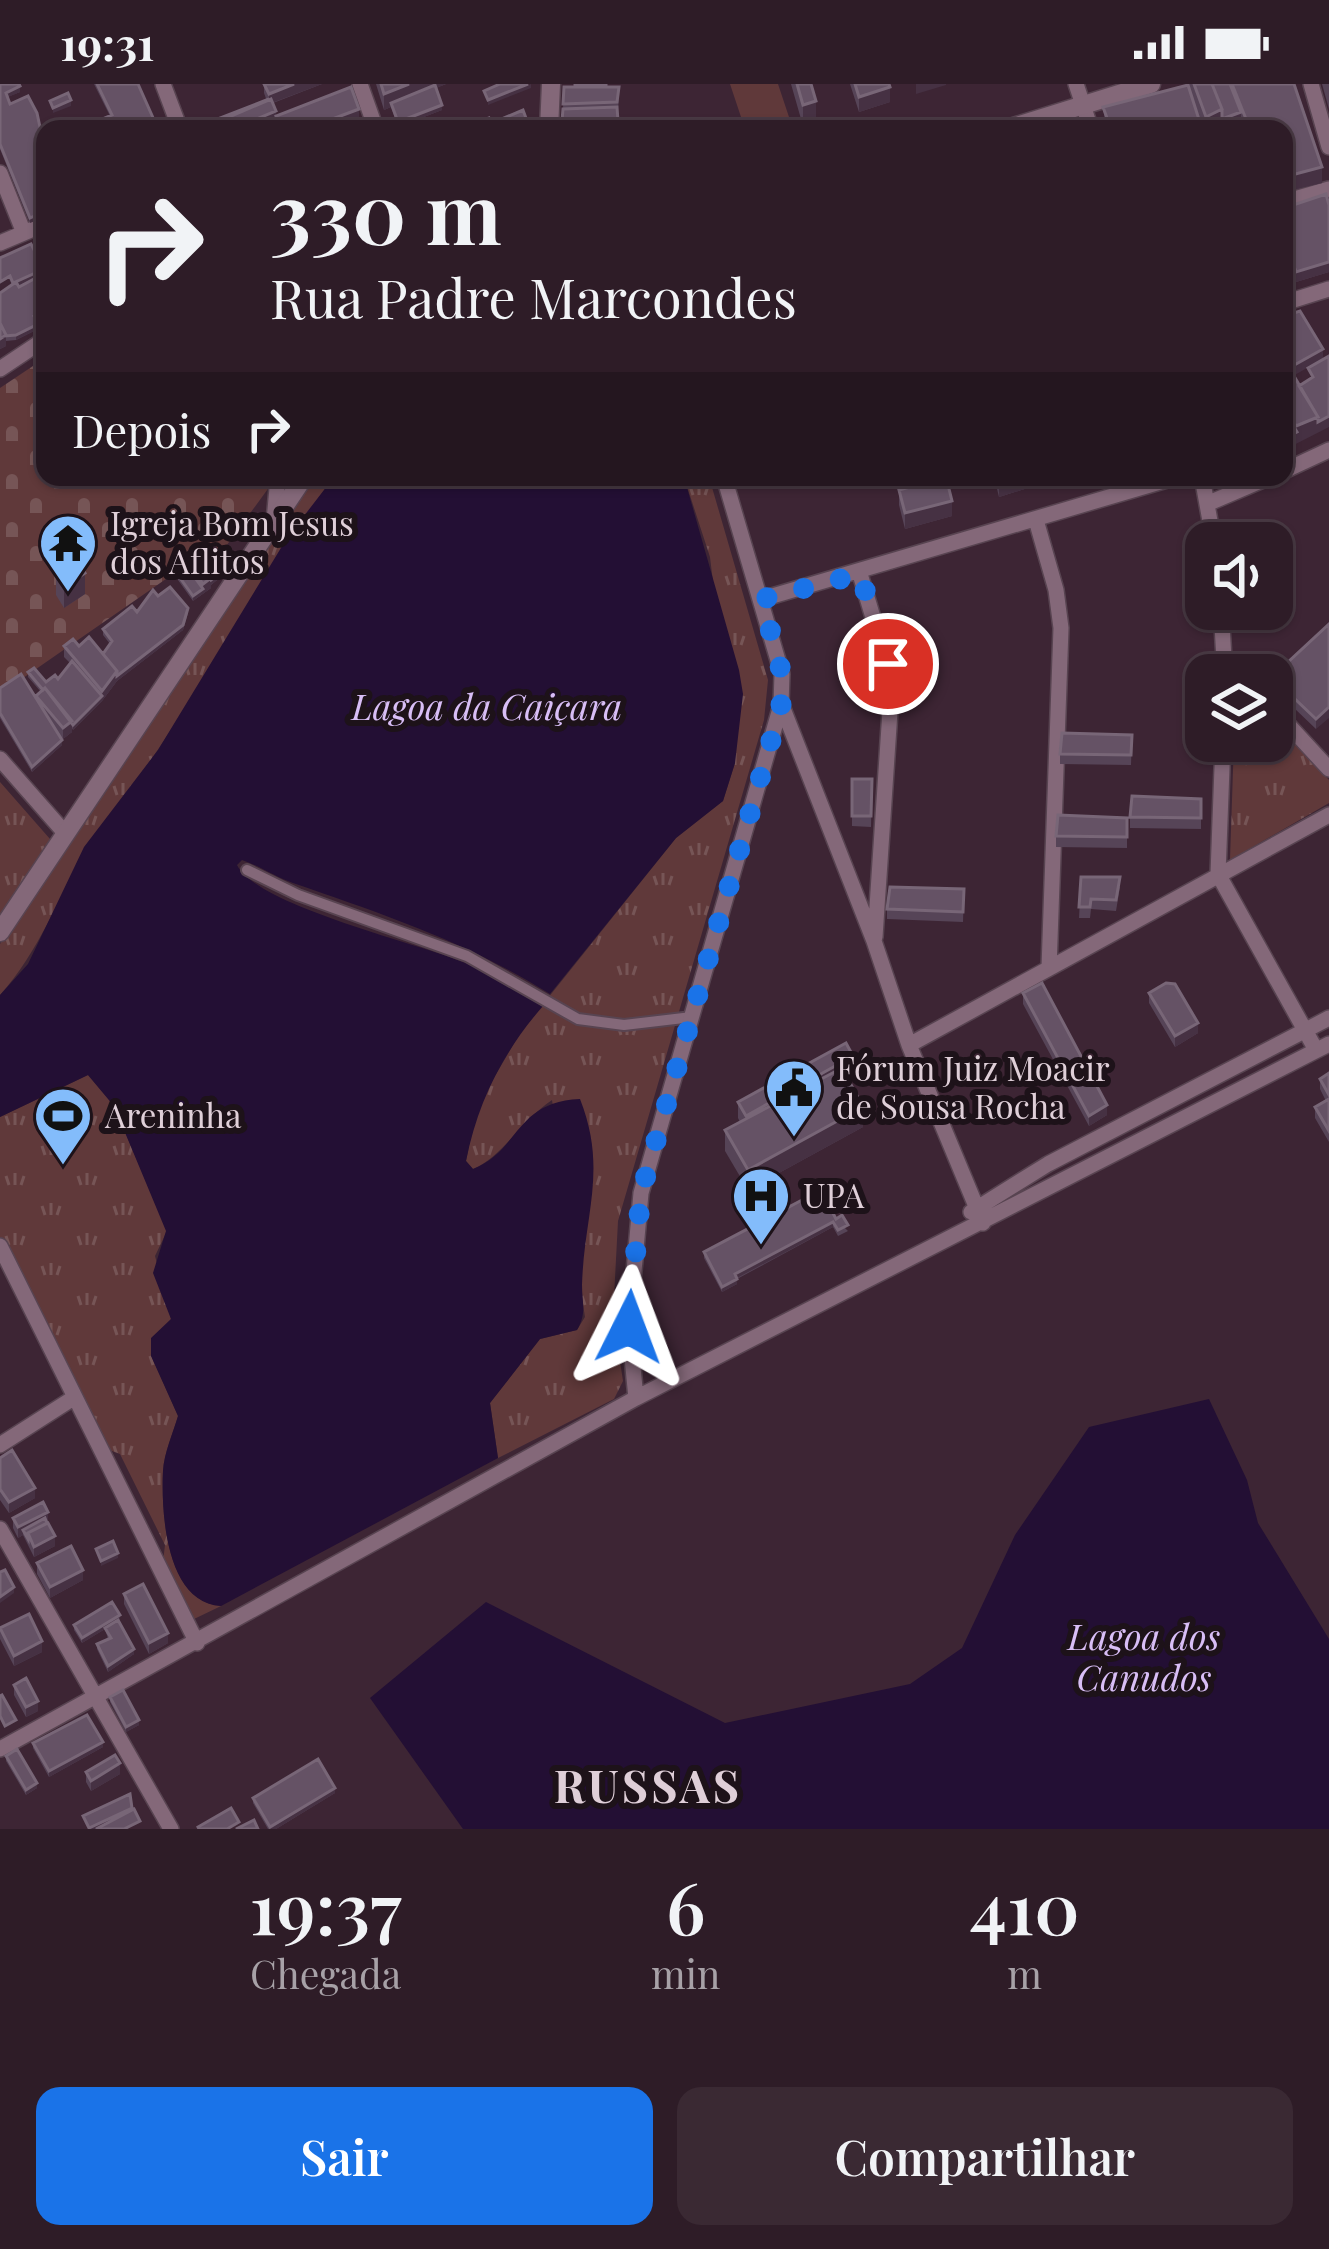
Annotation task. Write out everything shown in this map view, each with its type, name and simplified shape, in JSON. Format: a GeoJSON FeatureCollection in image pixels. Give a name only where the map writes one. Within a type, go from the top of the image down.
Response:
{"type":"FeatureCollection","features":[{"type":"Feature","properties":{"kind":"street"},"geometry":{"type":"LineString","coordinates":[[163,84],[177,120]]}},
{"type":"Feature","properties":{"kind":"street"},"geometry":{"type":"LineString","coordinates":[[360,84],[373,120]]}},
{"type":"Feature","properties":{"kind":"street"},"geometry":{"type":"LineString","coordinates":[[549,120],[551,84]]}},
{"type":"Feature","properties":{"kind":"street"},"geometry":{"type":"LineString","coordinates":[[1076,84],[1088,120]]}},
{"type":"Feature","properties":{"kind":"street"},"geometry":{"type":"LineString","coordinates":[[1035,120],[1151,84]]}},
{"type":"Feature","properties":{"kind":"street"},"geometry":{"type":"LineString","coordinates":[[1311,84],[1329,147]]}},
{"type":"Feature","properties":{"kind":"street"},"geometry":{"type":"LineString","coordinates":[[0,172],[24,233]]}},
{"type":"Feature","properties":{"kind":"street"},"geometry":{"type":"LineString","coordinates":[[1293,199],[1329,189]]}},
{"type":"Feature","properties":{"kind":"street"},"geometry":{"type":"LineString","coordinates":[[0,243],[36,228]]}},
{"type":"Feature","properties":{"kind":"street"},"geometry":{"type":"LineString","coordinates":[[1293,300],[1329,289]]}},
{"type":"Feature","properties":{"kind":"street"},"geometry":{"type":"LineString","coordinates":[[0,369],[36,345]]}},
{"type":"Feature","properties":{"kind":"street"},"geometry":{"type":"LineString","coordinates":[[1293,468],[1327,456]]}},
{"type":"Feature","properties":{"kind":"street"},"geometry":{"type":"LineString","coordinates":[[273,524],[277,486]]}},
{"type":"Feature","properties":{"kind":"street"},"geometry":{"type":"LineString","coordinates":[[0,932],[298,486]]}},
{"type":"Feature","properties":{"kind":"street"},"geometry":{"type":"LineString","coordinates":[[636,1398],[629,1327],[641,1193],[781,706],[782,674],[727,486]]}},
{"type":"Feature","properties":{"kind":"street"},"geometry":{"type":"LineString","coordinates":[[762,599],[1147,486]]}},
{"type":"Feature","properties":{"kind":"street"},"geometry":{"type":"LineString","coordinates":[[1204,486],[1211,522]]}},
{"type":"Feature","properties":{"kind":"street"},"geometry":{"type":"LineString","coordinates":[[1209,503],[1249,486]]}},
{"type":"Feature","properties":{"kind":"street"},"geometry":{"type":"LineString","coordinates":[[1036,520],[1057,590],[1061,628],[1049,968]]}},
{"type":"Feature","properties":{"kind":"street"},"geometry":{"type":"LineString","coordinates":[[860,574],[892,681],[874,941]]}},
{"type":"Feature","properties":{"kind":"street"},"geometry":{"type":"LineString","coordinates":[[781,706],[874,941],[909,1045],[983,1223]]}},
{"type":"Feature","properties":{"kind":"street"},"geometry":{"type":"LineString","coordinates":[[1293,730],[1329,769]]}},
{"type":"Feature","properties":{"kind":"street"},"geometry":{"type":"LineString","coordinates":[[0,759],[65,833]]}},
{"type":"Feature","properties":{"kind":"street"},"geometry":{"type":"LineString","coordinates":[[0,1749],[636,1398],[964,1226],[983,1223],[1323,1047],[1306,1030],[1218,874],[1222,762]]}},
{"type":"Feature","properties":{"kind":"street"},"geometry":{"type":"LineString","coordinates":[[909,1045],[1329,814]]}},
{"type":"Feature","properties":{"kind":"street"},"geometry":{"type":"LineString","coordinates":[[247,870],[298,896],[467,956],[578,1019],[624,1025],[692,1017]]}},
{"type":"Feature","properties":{"kind":"street"},"geometry":{"type":"LineString","coordinates":[[964,1226],[975,1207],[1329,1018]]}},
{"type":"Feature","properties":{"kind":"street"},"geometry":{"type":"LineString","coordinates":[[0,1246],[197,1643]]}},
{"type":"Feature","properties":{"kind":"street"},"geometry":{"type":"LineString","coordinates":[[0,1444],[75,1397]]}},
{"type":"Feature","properties":{"kind":"street"},"geometry":{"type":"LineString","coordinates":[[0,1529],[171,1829]]}},
{"type":"Feature","properties":{"kind":"green space"},"geometry":{"type":"Polygon","coordinates":[[[730,84],[778,84],[790,120],[742,120],[730,84]]]}},
{"type":"Feature","properties":{"kind":"green space"},"geometry":{"type":"Polygon","coordinates":[[[36,364],[36,486],[270,486],[221,553],[215,545],[0,694],[0,388],[36,364]]]}},
{"type":"Feature","properties":{"kind":"green space"},"geometry":{"type":"Polygon","coordinates":[[[307,486],[328,486],[159,748],[98,833],[37,942],[0,995],[0,944],[307,486]]]}},
{"type":"Feature","properties":{"kind":"green space"},"geometry":{"type":"Polygon","coordinates":[[[687,486],[712,486],[768,680],[764,720],[618,1221],[613,1316],[623,1381],[614,1399],[498,1458],[490,1403],[540,1339],[577,1330],[585,1317],[552,1100],[473,1169],[466,1161],[477,1107],[520,1033],[676,838],[723,801],[735,763],[710,557],[687,486]]]}},
{"type":"Feature","properties":{"kind":"green space"},"geometry":{"type":"Polygon","coordinates":[[[1293,740],[1329,780],[1329,803],[1230,860],[1233,762],[1293,762],[1293,740]]]}},
{"type":"Feature","properties":{"kind":"green space"},"geometry":{"type":"Polygon","coordinates":[[[0,782],[50,839],[0,914],[0,782]]]}},
{"type":"Feature","properties":{"kind":"green space"},"geometry":{"type":"Polygon","coordinates":[[[88,1075],[114,1106],[167,1231],[155,1256],[171,1319],[151,1355],[178,1416],[163,1471],[166,1531],[178,1573],[188,1589],[203,1601],[221,1606],[194,1619],[163,1562],[165,1545],[120,1454],[104,1448],[0,1237],[0,1117],[88,1075]]]}},
{"type":"Feature","properties":{"kind":"water","name":"Lagoa da Caiçara"},"geometry":{"type":"Polygon","coordinates":[[[327,486],[687,486],[743,694],[735,763],[723,801],[676,838],[550,994],[425,931],[286,881],[242,860],[237,865],[250,880],[304,908],[471,965],[543,1006],[494,1078],[466,1161],[473,1169],[488,1161],[542,1109],[580,1099],[593,1170],[582,1318],[577,1330],[540,1339],[490,1403],[498,1458],[221,1606],[188,1590],[166,1531],[163,1471],[178,1416],[151,1356],[151,1338],[171,1319],[153,1273],[166,1231],[114,1106],[88,1075],[0,1117],[0,995],[28,964],[84,847],[158,750],[287,538],[327,486]]]}},
{"type":"Feature","properties":{"kind":"water","name":"Lagoa dos Canudos"},"geometry":{"type":"Polygon","coordinates":[[[1209,1399],[1247,1480],[1258,1523],[1329,1639],[1329,1829],[463,1829],[370,1698],[486,1602],[725,1723],[910,1684],[962,1648],[1015,1535],[1089,1427],[1209,1399]]]}},
{"type":"Feature","properties":{"kind":"building"},"geometry":{"type":"Polygon","coordinates":[[[0,84],[19,84],[6,93],[10,104],[28,96],[38,120],[36,215],[30,218],[0,144],[0,84]]]}},
{"type":"Feature","properties":{"kind":"building"},"geometry":{"type":"Polygon","coordinates":[[[97,84],[138,84],[154,120],[100,120],[112,115],[97,84]]]}},
{"type":"Feature","properties":{"kind":"building"},"geometry":{"type":"Polygon","coordinates":[[[264,84],[294,84],[269,94],[264,84]]]}},
{"type":"Feature","properties":{"kind":"building"},"geometry":{"type":"Polygon","coordinates":[[[381,84],[409,84],[384,94],[381,84]]]}},
{"type":"Feature","properties":{"kind":"building"},"geometry":{"type":"Polygon","coordinates":[[[500,84],[528,84],[488,100],[484,91],[500,84]]]}},
{"type":"Feature","properties":{"kind":"building"},"geometry":{"type":"Polygon","coordinates":[[[606,84],[606,87],[575,87],[606,84]]]}},
{"type":"Feature","properties":{"kind":"building"},"geometry":{"type":"Polygon","coordinates":[[[797,84],[811,84],[816,101],[803,105],[797,84]]]}},
{"type":"Feature","properties":{"kind":"building"},"geometry":{"type":"Polygon","coordinates":[[[855,84],[889,84],[890,87],[859,97],[855,84]]]}},
{"type":"Feature","properties":{"kind":"building"},"geometry":{"type":"Polygon","coordinates":[[[1194,84],[1212,84],[1222,109],[1206,117],[1194,84]]]}},
{"type":"Feature","properties":{"kind":"building"},"geometry":{"type":"Polygon","coordinates":[[[1212,84],[1230,84],[1241,112],[1222,119],[1212,84]]]}},
{"type":"Feature","properties":{"kind":"building"},"geometry":{"type":"Polygon","coordinates":[[[1232,84],[1294,84],[1322,167],[1293,175],[1293,120],[1246,120],[1232,84]]]}},
{"type":"Feature","properties":{"kind":"building"},"geometry":{"type":"Polygon","coordinates":[[[435,85],[442,105],[397,120],[391,103],[435,85]]]}},
{"type":"Feature","properties":{"kind":"building"},"geometry":{"type":"Polygon","coordinates":[[[1188,85],[1199,120],[1108,120],[1103,107],[1188,85]]]}},
{"type":"Feature","properties":{"kind":"building"},"geometry":{"type":"Polygon","coordinates":[[[351,87],[359,109],[330,120],[278,120],[276,116],[351,87]]]}},
{"type":"Feature","properties":{"kind":"building"},"geometry":{"type":"Polygon","coordinates":[[[564,87],[619,87],[617,102],[563,104],[564,87]]]}},
{"type":"Feature","properties":{"kind":"building"},"geometry":{"type":"Polygon","coordinates":[[[68,93],[71,100],[53,108],[50,101],[68,93]]]}},
{"type":"Feature","properties":{"kind":"building"},"geometry":{"type":"Polygon","coordinates":[[[271,99],[276,111],[254,120],[222,120],[271,99]]]}},
{"type":"Feature","properties":{"kind":"building"},"geometry":{"type":"Polygon","coordinates":[[[617,107],[618,120],[562,120],[563,109],[617,107]]]}},
{"type":"Feature","properties":{"kind":"building"},"geometry":{"type":"Polygon","coordinates":[[[523,110],[527,120],[499,120],[523,110]]]}},
{"type":"Feature","properties":{"kind":"building"},"geometry":{"type":"Polygon","coordinates":[[[1326,194],[1329,262],[1296,272],[1293,205],[1326,194]]]}},
{"type":"Feature","properties":{"kind":"building"},"geometry":{"type":"Polygon","coordinates":[[[31,244],[36,273],[13,283],[10,276],[0,282],[0,258],[31,244]]]}},
{"type":"Feature","properties":{"kind":"building"},"geometry":{"type":"Polygon","coordinates":[[[36,278],[36,325],[5,336],[0,293],[16,282],[19,287],[36,278]]]}},
{"type":"Feature","properties":{"kind":"building"},"geometry":{"type":"Polygon","coordinates":[[[1300,311],[1323,349],[1293,366],[1293,313],[1300,311]]]}},
{"type":"Feature","properties":{"kind":"building"},"geometry":{"type":"Polygon","coordinates":[[[1329,356],[1329,416],[1318,422],[1299,386],[1313,377],[1308,368],[1329,356]]]}},
{"type":"Feature","properties":{"kind":"building"},"geometry":{"type":"Polygon","coordinates":[[[1293,374],[1318,417],[1296,426],[1293,421],[1293,374]]]}},
{"type":"Feature","properties":{"kind":"building"},"geometry":{"type":"Polygon","coordinates":[[[948,486],[952,501],[905,513],[899,490],[948,486]]]}},
{"type":"Feature","properties":{"kind":"building"},"geometry":{"type":"Polygon","coordinates":[[[215,550],[228,566],[211,580],[200,562],[215,550]]]}},
{"type":"Feature","properties":{"kind":"building"},"geometry":{"type":"Polygon","coordinates":[[[76,559],[85,573],[64,587],[56,574],[76,559]]]}},
{"type":"Feature","properties":{"kind":"building"},"geometry":{"type":"Polygon","coordinates":[[[198,559],[211,578],[203,584],[190,565],[198,559]]]}},
{"type":"Feature","properties":{"kind":"building"},"geometry":{"type":"Polygon","coordinates":[[[188,568],[203,589],[193,596],[178,575],[188,568]]]}},
{"type":"Feature","properties":{"kind":"building"},"geometry":{"type":"Polygon","coordinates":[[[170,587],[188,608],[183,625],[117,676],[103,654],[112,641],[103,629],[132,606],[137,612],[153,590],[158,596],[170,587]]]}},
{"type":"Feature","properties":{"kind":"building"},"geometry":{"type":"Polygon","coordinates":[[[1329,624],[1329,707],[1316,719],[1293,697],[1293,657],[1329,624]]]}},
{"type":"Feature","properties":{"kind":"building"},"geometry":{"type":"Polygon","coordinates":[[[89,637],[117,671],[102,691],[64,646],[73,639],[79,646],[89,637]]]}},
{"type":"Feature","properties":{"kind":"building"},"geometry":{"type":"Polygon","coordinates":[[[72,661],[102,696],[73,725],[28,672],[34,668],[46,682],[55,675],[58,679],[72,661]]]}},
{"type":"Feature","properties":{"kind":"building"},"geometry":{"type":"Polygon","coordinates":[[[21,674],[62,740],[32,767],[0,713],[0,688],[21,674]]]}},
{"type":"Feature","properties":{"kind":"building"},"geometry":{"type":"Polygon","coordinates":[[[45,688],[72,721],[63,728],[36,696],[45,688]]]}},
{"type":"Feature","properties":{"kind":"building"},"geometry":{"type":"Polygon","coordinates":[[[1062,733],[1132,735],[1131,755],[1060,754],[1062,733]]]}},
{"type":"Feature","properties":{"kind":"building"},"geometry":{"type":"Polygon","coordinates":[[[852,779],[872,779],[871,816],[852,816],[852,779]]]}},
{"type":"Feature","properties":{"kind":"building"},"geometry":{"type":"Polygon","coordinates":[[[1132,796],[1201,799],[1201,818],[1130,817],[1132,796]]]}},
{"type":"Feature","properties":{"kind":"building"},"geometry":{"type":"Polygon","coordinates":[[[1058,815],[1127,818],[1127,837],[1056,836],[1058,815]]]}},
{"type":"Feature","properties":{"kind":"building"},"geometry":{"type":"Polygon","coordinates":[[[1081,877],[1120,877],[1116,900],[1091,899],[1090,907],[1079,907],[1081,877]]]}},
{"type":"Feature","properties":{"kind":"building"},"geometry":{"type":"Polygon","coordinates":[[[890,887],[964,889],[963,912],[887,909],[890,887]]]}},
{"type":"Feature","properties":{"kind":"building"},"geometry":{"type":"Polygon","coordinates":[[[1042,983],[1107,1105],[1089,1116],[1023,993],[1042,983]]]}},
{"type":"Feature","properties":{"kind":"building"},"geometry":{"type":"Polygon","coordinates":[[[1166,983],[1175,984],[1198,1023],[1175,1036],[1149,993],[1166,983]]]}},
{"type":"Feature","properties":{"kind":"building"},"geometry":{"type":"Polygon","coordinates":[[[846,1043],[853,1056],[746,1116],[738,1102],[846,1043]]]}},
{"type":"Feature","properties":{"kind":"building"},"geometry":{"type":"Polygon","coordinates":[[[842,1068],[863,1107],[748,1170],[725,1130],[842,1068]]]}},
{"type":"Feature","properties":{"kind":"building"},"geometry":{"type":"Polygon","coordinates":[[[1329,1073],[1329,1095],[1320,1079],[1329,1073]]]}},
{"type":"Feature","properties":{"kind":"building"},"geometry":{"type":"Polygon","coordinates":[[[1329,1099],[1329,1131],[1315,1107],[1329,1099]]]}},
{"type":"Feature","properties":{"kind":"building","name":"UPA"},"geometry":{"type":"Polygon","coordinates":[[[821,1190],[836,1219],[842,1215],[848,1225],[838,1230],[833,1222],[735,1274],[737,1279],[722,1287],[704,1252],[821,1190]]]}},
{"type":"Feature","properties":{"kind":"building"},"geometry":{"type":"Polygon","coordinates":[[[12,1450],[35,1488],[9,1502],[0,1489],[0,1458],[12,1450]]]}},
{"type":"Feature","properties":{"kind":"building"},"geometry":{"type":"Polygon","coordinates":[[[43,1502],[48,1512],[18,1527],[13,1518],[43,1502]]]}},
{"type":"Feature","properties":{"kind":"building"},"geometry":{"type":"Polygon","coordinates":[[[45,1518],[47,1523],[28,1533],[28,1539],[23,1530],[45,1518]]]}},
{"type":"Feature","properties":{"kind":"building"},"geometry":{"type":"Polygon","coordinates":[[[48,1523],[55,1536],[34,1547],[28,1533],[48,1523]]]}},
{"type":"Feature","properties":{"kind":"building"},"geometry":{"type":"Polygon","coordinates":[[[113,1541],[118,1553],[101,1561],[96,1549],[113,1541]]]}},
{"type":"Feature","properties":{"kind":"building"},"geometry":{"type":"Polygon","coordinates":[[[71,1546],[83,1570],[50,1587],[37,1563],[71,1546]]]}},
{"type":"Feature","properties":{"kind":"building"},"geometry":{"type":"Polygon","coordinates":[[[5,1570],[14,1587],[0,1597],[0,1572],[5,1570]]]}},
{"type":"Feature","properties":{"kind":"building"},"geometry":{"type":"Polygon","coordinates":[[[143,1584],[168,1633],[149,1643],[124,1594],[143,1584]]]}},
{"type":"Feature","properties":{"kind":"building"},"geometry":{"type":"Polygon","coordinates":[[[112,1602],[120,1615],[82,1638],[74,1625],[112,1602]]]}},
{"type":"Feature","properties":{"kind":"building"},"geometry":{"type":"Polygon","coordinates":[[[29,1614],[42,1641],[14,1656],[0,1628],[29,1614]]]}},
{"type":"Feature","properties":{"kind":"building"},"geometry":{"type":"Polygon","coordinates":[[[118,1620],[134,1649],[108,1666],[97,1644],[111,1638],[105,1628],[118,1620]]]}},
{"type":"Feature","properties":{"kind":"building"},"geometry":{"type":"Polygon","coordinates":[[[26,1678],[38,1701],[26,1707],[14,1685],[26,1678]]]}},
{"type":"Feature","properties":{"kind":"building"},"geometry":{"type":"Polygon","coordinates":[[[123,1690],[139,1720],[126,1727],[110,1697],[123,1690]]]}},
{"type":"Feature","properties":{"kind":"building"},"geometry":{"type":"Polygon","coordinates":[[[2,1695],[16,1720],[5,1726],[0,1716],[2,1695]]]}},
{"type":"Feature","properties":{"kind":"building"},"geometry":{"type":"Polygon","coordinates":[[[87,1715],[103,1742],[49,1771],[33,1743],[87,1715]]]}},
{"type":"Feature","properties":{"kind":"building"},"geometry":{"type":"Polygon","coordinates":[[[17,1749],[37,1783],[26,1790],[6,1756],[17,1749]]]}},
{"type":"Feature","properties":{"kind":"building"},"geometry":{"type":"Polygon","coordinates":[[[115,1755],[120,1763],[91,1781],[86,1772],[115,1755]]]}},
{"type":"Feature","properties":{"kind":"building"},"geometry":{"type":"Polygon","coordinates":[[[318,1759],[335,1788],[270,1827],[253,1798],[318,1759]]]}},
{"type":"Feature","properties":{"kind":"building"},"geometry":{"type":"Polygon","coordinates":[[[130,1794],[132,1808],[89,1828],[83,1816],[130,1794]]]}},
{"type":"Feature","properties":{"kind":"building"},"geometry":{"type":"Polygon","coordinates":[[[231,1808],[239,1822],[227,1829],[199,1829],[198,1827],[231,1808]]]}},
{"type":"Feature","properties":{"kind":"building"},"geometry":{"type":"Polygon","coordinates":[[[134,1809],[140,1821],[124,1829],[96,1829],[134,1809]]]}},
{"type":"Feature","properties":{"kind":"building"},"geometry":{"type":"Polygon","coordinates":[[[254,1820],[258,1829],[236,1829],[254,1820]]]}},
{"type":"Feature","properties":{"kind":"place","name":"Igreja Bom Jesus dos Aflitos"},"geometry":{"type":"Point","coordinates":[68,594]}},
{"type":"Feature","properties":{"kind":"place","name":"Fórum Juiz Moacir de Sousa Rocha"},"geometry":{"type":"Point","coordinates":[794,1139]}},
{"type":"Feature","properties":{"kind":"place","name":"Areninha"},"geometry":{"type":"Point","coordinates":[63,1167]}},
{"type":"Feature","properties":{"kind":"place","name":"UPA"},"geometry":{"type":"Point","coordinates":[761,1247]}},
{"type":"Feature","properties":{"kind":"district","name":"RUSSAS"},"geometry":{"type":"Point","coordinates":[648,1787]}},
{"type":"Feature","properties":{"kind":"route"},"geometry":{"type":"LineString","coordinates":[[629,1327],[641,1193],[781,706],[782,674],[762,599],[860,574],[888,664]]}}]}
